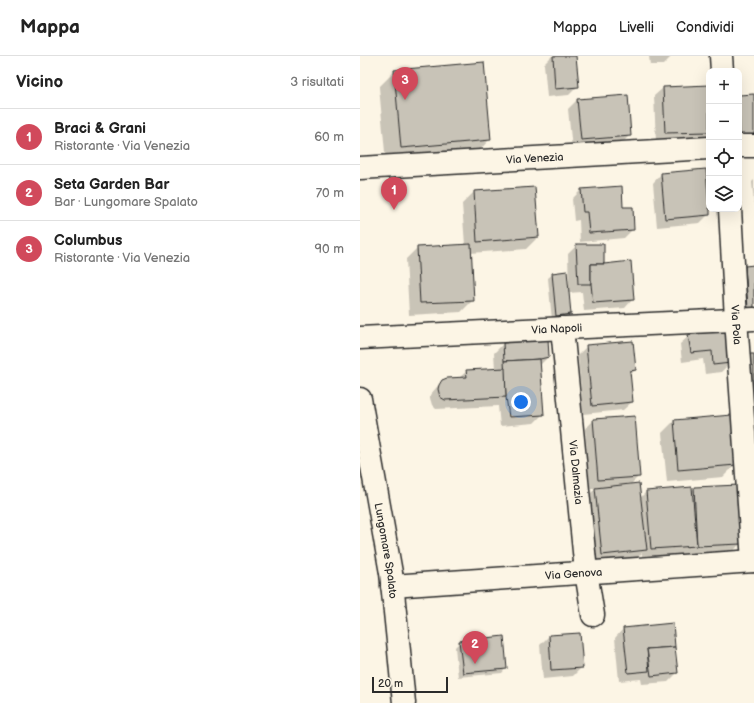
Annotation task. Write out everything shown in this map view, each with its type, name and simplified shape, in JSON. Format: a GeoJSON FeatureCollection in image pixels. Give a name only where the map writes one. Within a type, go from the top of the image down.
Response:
{"type":"FeatureCollection","features":[{"type":"Feature","properties":{"kind":"street"},"geometry":{"type":"LineString","coordinates":[[721,56],[722,68]]}},
{"type":"Feature","properties":{"kind":"street"},"geometry":{"type":"LineString","coordinates":[[742,146],[754,146]]}},
{"type":"Feature","properties":{"kind":"street","name":"Via Venezia"},"geometry":{"type":"LineString","coordinates":[[360,168],[706,148]]}},
{"type":"Feature","properties":{"kind":"street","name":"Via Pola"},"geometry":{"type":"LineString","coordinates":[[730,212],[745,319],[754,561]]}},
{"type":"Feature","properties":{"kind":"street","name":"Via Napoli"},"geometry":{"type":"LineString","coordinates":[[360,338],[745,319]]}},
{"type":"Feature","properties":{"kind":"street","name":"Via Dalmazia"},"geometry":{"type":"LineString","coordinates":[[562,328],[586,572],[593,615]]}},
{"type":"Feature","properties":{"kind":"street","name":"Lungomare Spalato"},"geometry":{"type":"LineString","coordinates":[[360,399],[390,566],[404,703]]}},
{"type":"Feature","properties":{"kind":"street","name":"Via Genova"},"geometry":{"type":"LineString","coordinates":[[392,586],[754,561]]}},
{"type":"Feature","properties":{"kind":"building"},"geometry":{"type":"Polygon","coordinates":[[[553,56],[576,56],[579,87],[555,89],[553,56]]]}},
{"type":"Feature","properties":{"kind":"building"},"geometry":{"type":"Polygon","coordinates":[[[484,62],[491,140],[401,148],[394,70],[484,62]]]}},
{"type":"Feature","properties":{"kind":"building"},"geometry":{"type":"Polygon","coordinates":[[[706,85],[706,132],[665,133],[663,87],[706,85]]]}},
{"type":"Feature","properties":{"kind":"building"},"geometry":{"type":"Polygon","coordinates":[[[754,94],[754,136],[742,137],[742,95],[754,94]]]}},
{"type":"Feature","properties":{"kind":"building"},"geometry":{"type":"Polygon","coordinates":[[[628,95],[631,136],[581,140],[577,99],[628,95]]]}},
{"type":"Feature","properties":{"kind":"building"},"geometry":{"type":"Polygon","coordinates":[[[706,169],[706,212],[710,212],[710,215],[665,219],[661,173],[706,169]]]}},
{"type":"Feature","properties":{"kind":"building"},"geometry":{"type":"Polygon","coordinates":[[[622,186],[623,207],[633,207],[634,230],[589,233],[587,212],[583,212],[581,189],[622,186]]]}},
{"type":"Feature","properties":{"kind":"building"},"geometry":{"type":"Polygon","coordinates":[[[535,187],[539,237],[477,242],[474,191],[535,187]]]}},
{"type":"Feature","properties":{"kind":"building"},"geometry":{"type":"Polygon","coordinates":[[[471,244],[474,301],[420,303],[417,247],[471,244]]]}},
{"type":"Feature","properties":{"kind":"building"},"geometry":{"type":"Polygon","coordinates":[[[576,244],[604,244],[604,264],[591,264],[591,284],[578,284],[576,244]]]}},
{"type":"Feature","properties":{"kind":"building"},"geometry":{"type":"Polygon","coordinates":[[[631,261],[634,300],[593,303],[591,264],[631,261]]]}},
{"type":"Feature","properties":{"kind":"building"},"geometry":{"type":"Polygon","coordinates":[[[754,265],[754,309],[748,309],[745,266],[754,265]]]}},
{"type":"Feature","properties":{"kind":"building"},"geometry":{"type":"Polygon","coordinates":[[[567,271],[571,314],[556,316],[552,273],[567,271]]]}},
{"type":"Feature","properties":{"kind":"building"},"geometry":{"type":"Polygon","coordinates":[[[728,330],[731,363],[713,365],[712,351],[691,353],[688,335],[728,330]]]}},
{"type":"Feature","properties":{"kind":"building"},"geometry":{"type":"Polygon","coordinates":[[[548,339],[549,357],[504,361],[503,343],[548,339]]]}},
{"type":"Feature","properties":{"kind":"building"},"geometry":{"type":"Polygon","coordinates":[[[633,341],[636,370],[630,371],[633,402],[592,406],[586,345],[633,341]]]}},
{"type":"Feature","properties":{"kind":"building"},"geometry":{"type":"Polygon","coordinates":[[[749,354],[754,354],[754,400],[752,400],[749,354]]]}},
{"type":"Feature","properties":{"kind":"building"},"geometry":{"type":"Polygon","coordinates":[[[540,359],[544,415],[509,417],[506,397],[504,361],[540,359]]]}},
{"type":"Feature","properties":{"kind":"building"},"geometry":{"type":"Polygon","coordinates":[[[505,368],[506,397],[445,400],[440,397],[438,389],[442,380],[447,378],[467,377],[466,370],[505,368]]]}},
{"type":"Feature","properties":{"kind":"building"},"geometry":{"type":"Polygon","coordinates":[[[732,415],[736,465],[678,470],[674,420],[732,415]]]}},
{"type":"Feature","properties":{"kind":"building"},"geometry":{"type":"Polygon","coordinates":[[[635,416],[640,477],[598,480],[593,419],[635,416]]]}},
{"type":"Feature","properties":{"kind":"building"},"geometry":{"type":"Polygon","coordinates":[[[639,483],[647,550],[602,555],[595,488],[639,483]]]}},
{"type":"Feature","properties":{"kind":"building"},"geometry":{"type":"Polygon","coordinates":[[[739,485],[741,544],[697,546],[694,487],[739,485]]]}},
{"type":"Feature","properties":{"kind":"building"},"geometry":{"type":"Polygon","coordinates":[[[692,487],[697,546],[651,549],[646,491],[692,487]]]}},
{"type":"Feature","properties":{"kind":"building"},"geometry":{"type":"Polygon","coordinates":[[[673,623],[675,647],[647,649],[649,671],[628,673],[623,628],[673,623]]]}},
{"type":"Feature","properties":{"kind":"building"},"geometry":{"type":"Polygon","coordinates":[[[580,633],[583,668],[551,670],[549,635],[580,633]]]}},
{"type":"Feature","properties":{"kind":"building"},"geometry":{"type":"Polygon","coordinates":[[[504,636],[507,669],[463,673],[459,641],[504,636]]]}},
{"type":"Feature","properties":{"kind":"building"},"geometry":{"type":"Polygon","coordinates":[[[675,647],[678,673],[651,676],[647,649],[675,647]]]}},
{"type":"Feature","properties":{"kind":"place","name":"Columbus"},"geometry":{"type":"Point","coordinates":[405,100]}},
{"type":"Feature","properties":{"kind":"place","name":"Braci & Grani"},"geometry":{"type":"Point","coordinates":[394,210]}},
{"type":"Feature","properties":{"kind":"place","name":"Seta Garden Bar"},"geometry":{"type":"Point","coordinates":[475,664]}}]}
